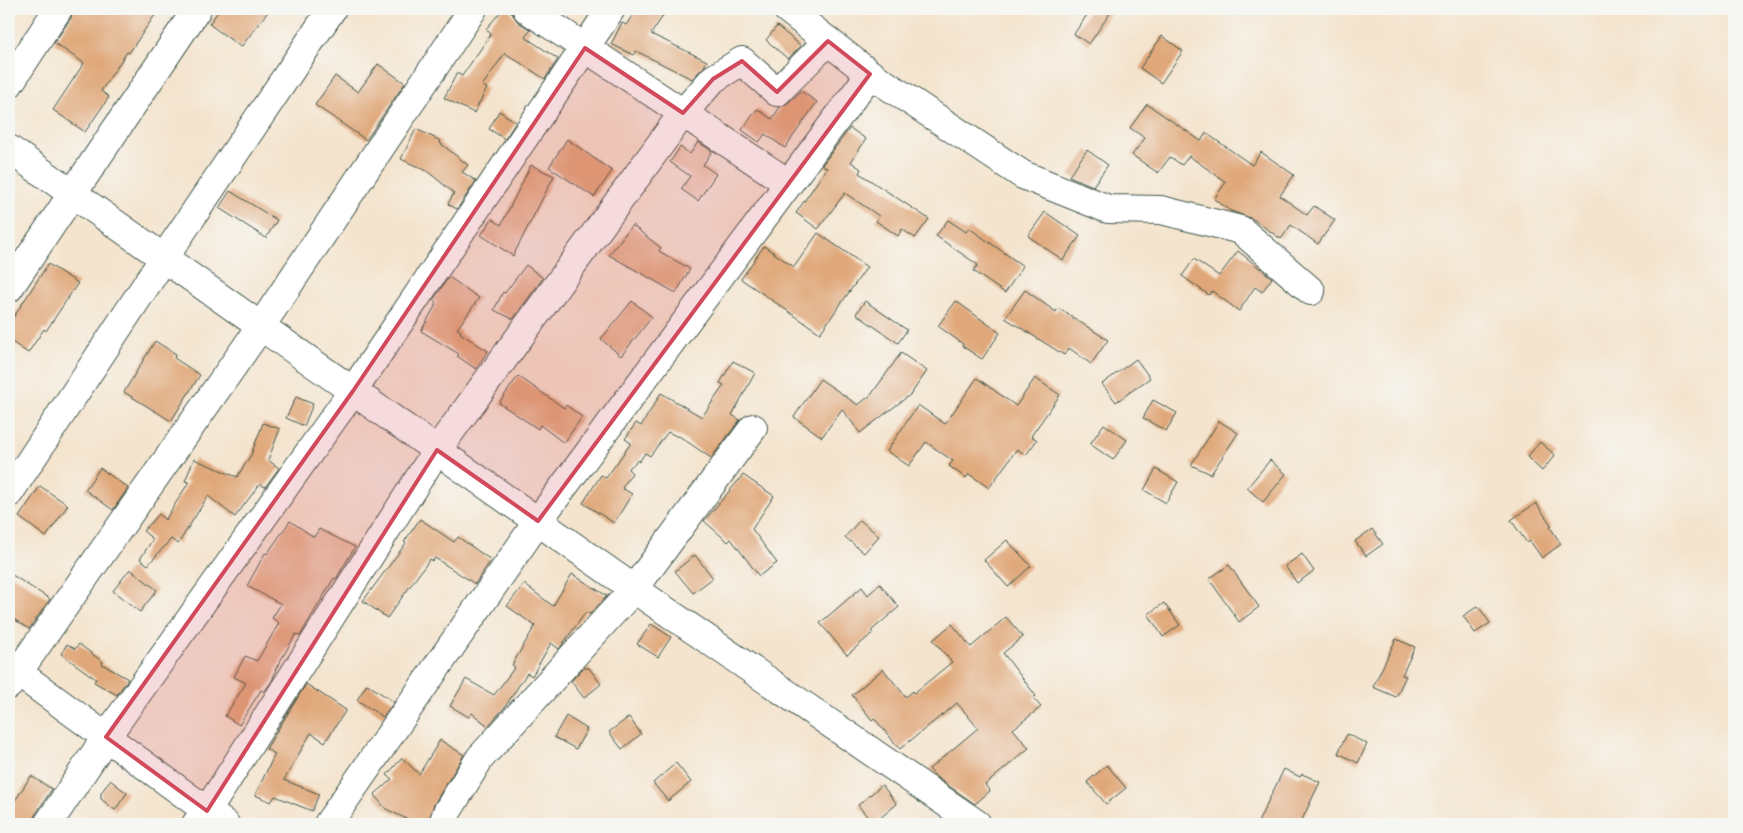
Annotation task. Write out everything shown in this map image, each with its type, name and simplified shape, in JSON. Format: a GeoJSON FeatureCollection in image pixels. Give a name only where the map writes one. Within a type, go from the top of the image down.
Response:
{"type":"FeatureCollection","features":[{"type":"Feature","properties":{"kind":"street"},"geometry":{"type":"LineString","coordinates":[[9,84],[58,9]]}},
{"type":"Feature","properties":{"kind":"street"},"geometry":{"type":"LineString","coordinates":[[9,288],[197,9]]}},
{"type":"Feature","properties":{"kind":"street"},"geometry":{"type":"LineString","coordinates":[[9,493],[164,258],[332,9]]}},
{"type":"Feature","properties":{"kind":"street"},"geometry":{"type":"LineString","coordinates":[[473,9],[261,326],[11,675],[106,737],[210,820],[437,450],[683,113],[713,79],[742,61],[777,92],[828,41]]}},
{"type":"Feature","properties":{"kind":"street"},"geometry":{"type":"LineString","coordinates":[[527,9],[788,183]]}},
{"type":"Feature","properties":{"kind":"street"},"geometry":{"type":"LineString","coordinates":[[48,824],[106,737],[354,391],[611,9]]}},
{"type":"Feature","properties":{"kind":"street"},"geometry":{"type":"LineString","coordinates":[[787,9],[870,74],[1023,175],[1108,209],[1161,210],[1241,230],[1311,291]]}},
{"type":"Feature","properties":{"kind":"street"},"geometry":{"type":"LineString","coordinates":[[328,824],[538,521],[870,74]]}},
{"type":"Feature","properties":{"kind":"street"},"geometry":{"type":"LineString","coordinates":[[9,149],[634,589],[976,824]]}},
{"type":"Feature","properties":{"kind":"street"},"geometry":{"type":"LineString","coordinates":[[443,824],[447,812],[480,758],[634,589],[753,428]]}},
{"type":"Feature","properties":{"kind":"highlighted area"},"geometry":{"type":"Polygon","coordinates":[[[828,41],[870,74],[538,521],[437,450],[207,811],[106,737],[353,391],[585,48],[683,113],[713,79],[742,61],[777,92],[828,41]]]}},
{"type":"Feature","properties":{"kind":"building"},"geometry":{"type":"Polygon","coordinates":[[[73,9],[159,9],[101,91],[109,97],[85,132],[53,110],[84,63],[54,43],[71,18],[73,9]]]}},
{"type":"Feature","properties":{"kind":"building"},"geometry":{"type":"Polygon","coordinates":[[[220,9],[270,9],[241,47],[209,24],[220,9]]]}},
{"type":"Feature","properties":{"kind":"building"},"geometry":{"type":"Polygon","coordinates":[[[503,9],[509,9],[518,22],[531,30],[525,37],[558,59],[545,79],[505,53],[482,86],[487,88],[474,113],[444,98],[457,73],[462,76],[491,34],[486,29],[503,9]]]}},
{"type":"Feature","properties":{"kind":"building"},"geometry":{"type":"Polygon","coordinates":[[[637,9],[652,9],[663,16],[651,34],[707,61],[704,67],[692,79],[636,51],[634,55],[611,44],[622,23],[626,25],[637,9]]]}},
{"type":"Feature","properties":{"kind":"building"},"geometry":{"type":"Polygon","coordinates":[[[1091,9],[1113,9],[1089,44],[1074,34],[1091,9]]]}},
{"type":"Feature","properties":{"kind":"building"},"geometry":{"type":"Polygon","coordinates":[[[777,26],[801,46],[788,59],[766,40],[777,26]]]}},
{"type":"Feature","properties":{"kind":"building"},"geometry":{"type":"Polygon","coordinates":[[[1162,36],[1183,51],[1161,83],[1140,68],[1162,36]]]}},
{"type":"Feature","properties":{"kind":"building"},"geometry":{"type":"Polygon","coordinates":[[[378,64],[405,83],[366,140],[315,105],[335,76],[358,92],[378,64]]]}},
{"type":"Feature","properties":{"kind":"building"},"geometry":{"type":"Polygon","coordinates":[[[801,91],[817,102],[785,148],[765,134],[759,142],[742,130],[757,109],[772,119],[780,107],[788,103],[801,91]]]}},
{"type":"Feature","properties":{"kind":"building"},"geometry":{"type":"Polygon","coordinates":[[[1147,104],[1201,141],[1206,133],[1252,165],[1261,152],[1294,175],[1280,196],[1307,215],[1314,206],[1335,220],[1318,244],[1291,225],[1281,239],[1253,219],[1231,211],[1214,199],[1226,182],[1189,156],[1182,165],[1170,157],[1158,173],[1132,155],[1145,138],[1130,128],[1147,104]]]}},
{"type":"Feature","properties":{"kind":"building"},"geometry":{"type":"Polygon","coordinates":[[[499,111],[516,122],[505,139],[489,129],[499,111]]]}},
{"type":"Feature","properties":{"kind":"building"},"geometry":{"type":"Polygon","coordinates":[[[850,128],[866,139],[851,162],[861,169],[859,173],[929,219],[915,238],[902,229],[898,236],[876,221],[879,216],[845,193],[818,229],[796,213],[827,168],[822,165],[850,128]]]}},
{"type":"Feature","properties":{"kind":"building"},"geometry":{"type":"Polygon","coordinates":[[[416,129],[441,141],[440,143],[468,165],[462,172],[476,181],[457,209],[448,204],[454,193],[427,171],[401,159],[416,129]]]}},
{"type":"Feature","properties":{"kind":"building"},"geometry":{"type":"Polygon","coordinates":[[[567,139],[612,171],[594,197],[549,167],[567,139]]]}},
{"type":"Feature","properties":{"kind":"building"},"geometry":{"type":"Polygon","coordinates":[[[698,142],[712,151],[703,165],[716,174],[698,201],[681,189],[690,176],[670,162],[680,147],[690,154],[698,142]]]}},
{"type":"Feature","properties":{"kind":"building"},"geometry":{"type":"Polygon","coordinates":[[[1087,150],[1108,165],[1093,186],[1069,176],[1087,150]]]}},
{"type":"Feature","properties":{"kind":"building"},"geometry":{"type":"Polygon","coordinates":[[[531,165],[554,176],[513,256],[481,235],[492,219],[501,225],[531,165]]]}},
{"type":"Feature","properties":{"kind":"building"},"geometry":{"type":"Polygon","coordinates":[[[230,191],[277,220],[266,238],[219,208],[230,191]]]}},
{"type":"Feature","properties":{"kind":"building"},"geometry":{"type":"Polygon","coordinates":[[[1045,212],[1080,236],[1063,260],[1028,236],[1045,212]]]}},
{"type":"Feature","properties":{"kind":"building"},"geometry":{"type":"Polygon","coordinates":[[[948,220],[966,232],[969,228],[1023,266],[1005,293],[973,271],[978,265],[936,236],[948,220]]]}},
{"type":"Feature","properties":{"kind":"building"},"geometry":{"type":"Polygon","coordinates":[[[632,225],[661,248],[659,251],[690,269],[676,293],[609,255],[632,225]]]}},
{"type":"Feature","properties":{"kind":"building"},"geometry":{"type":"Polygon","coordinates":[[[818,233],[867,267],[820,333],[741,279],[764,246],[794,267],[818,233]]]}},
{"type":"Feature","properties":{"kind":"building"},"geometry":{"type":"Polygon","coordinates":[[[1238,251],[1272,278],[1262,292],[1255,287],[1239,311],[1212,291],[1209,295],[1182,276],[1194,259],[1219,276],[1238,251]]]}},
{"type":"Feature","properties":{"kind":"building"},"geometry":{"type":"Polygon","coordinates":[[[48,264],[78,283],[46,331],[44,329],[28,353],[9,340],[9,324],[48,264]]]}},
{"type":"Feature","properties":{"kind":"building"},"geometry":{"type":"Polygon","coordinates":[[[526,265],[543,278],[513,319],[494,310],[503,292],[505,293],[526,265]]]}},
{"type":"Feature","properties":{"kind":"building"},"geometry":{"type":"Polygon","coordinates":[[[449,277],[479,298],[457,329],[461,331],[460,333],[488,351],[476,369],[457,356],[459,354],[421,331],[437,303],[433,300],[449,277]]]}},
{"type":"Feature","properties":{"kind":"building"},"geometry":{"type":"Polygon","coordinates":[[[1025,290],[1056,312],[1058,308],[1108,340],[1091,364],[1069,348],[1064,355],[1005,318],[1025,290]]]}},
{"type":"Feature","properties":{"kind":"building"},"geometry":{"type":"Polygon","coordinates":[[[632,301],[652,317],[621,356],[601,339],[632,301]]]}},
{"type":"Feature","properties":{"kind":"building"},"geometry":{"type":"Polygon","coordinates":[[[865,301],[907,330],[898,343],[856,314],[865,301]]]}},
{"type":"Feature","properties":{"kind":"building"},"geometry":{"type":"Polygon","coordinates":[[[956,301],[1000,333],[982,359],[962,346],[963,344],[938,326],[956,301]]]}},
{"type":"Feature","properties":{"kind":"building"},"geometry":{"type":"Polygon","coordinates":[[[155,341],[176,354],[174,358],[200,375],[171,421],[124,392],[155,341]]]}},
{"type":"Feature","properties":{"kind":"building"},"geometry":{"type":"Polygon","coordinates":[[[901,353],[927,371],[911,394],[860,433],[842,409],[822,437],[794,417],[820,379],[858,405],[871,395],[901,353]]]}},
{"type":"Feature","properties":{"kind":"building"},"geometry":{"type":"Polygon","coordinates":[[[1136,359],[1150,378],[1116,402],[1102,384],[1136,359]]]}},
{"type":"Feature","properties":{"kind":"building"},"geometry":{"type":"Polygon","coordinates":[[[733,361],[755,373],[732,415],[740,420],[711,458],[679,436],[668,432],[650,456],[645,453],[639,462],[638,460],[628,469],[632,473],[622,488],[632,494],[614,523],[583,503],[601,475],[606,478],[631,443],[625,439],[636,423],[641,426],[661,393],[702,417],[724,385],[720,383],[733,361]]]}},
{"type":"Feature","properties":{"kind":"building"},"geometry":{"type":"Polygon","coordinates":[[[518,376],[564,408],[566,405],[582,417],[564,443],[540,425],[538,429],[499,403],[518,376]]]}},
{"type":"Feature","properties":{"kind":"building"},"geometry":{"type":"Polygon","coordinates":[[[977,378],[1016,406],[1035,378],[1060,395],[1031,436],[1037,440],[1026,455],[1017,449],[989,488],[969,474],[966,478],[949,466],[953,461],[926,442],[909,466],[887,451],[918,405],[945,424],[977,378]]]}},
{"type":"Feature","properties":{"kind":"building"},"geometry":{"type":"Polygon","coordinates":[[[296,397],[313,404],[304,426],[286,418],[296,397]]]}},
{"type":"Feature","properties":{"kind":"building"},"geometry":{"type":"Polygon","coordinates":[[[1153,400],[1177,413],[1166,431],[1143,418],[1153,400]]]}},
{"type":"Feature","properties":{"kind":"building"},"geometry":{"type":"Polygon","coordinates":[[[1219,421],[1238,433],[1211,474],[1191,465],[1219,421]]]}},
{"type":"Feature","properties":{"kind":"building"},"geometry":{"type":"Polygon","coordinates":[[[263,423],[280,429],[268,460],[279,468],[265,487],[260,484],[235,517],[208,496],[178,544],[171,539],[148,565],[140,559],[153,539],[143,531],[159,514],[165,520],[189,482],[185,481],[194,459],[237,477],[251,455],[263,423]]]}},
{"type":"Feature","properties":{"kind":"building"},"geometry":{"type":"Polygon","coordinates":[[[1104,424],[1127,440],[1113,460],[1090,444],[1104,424]]]}},
{"type":"Feature","properties":{"kind":"building"},"geometry":{"type":"Polygon","coordinates":[[[1540,442],[1555,455],[1542,471],[1527,457],[1540,442]]]}},
{"type":"Feature","properties":{"kind":"building"},"geometry":{"type":"Polygon","coordinates":[[[1270,460],[1286,474],[1263,502],[1247,488],[1270,460]]]}},
{"type":"Feature","properties":{"kind":"building"},"geometry":{"type":"Polygon","coordinates":[[[100,468],[128,488],[113,510],[85,490],[100,468]]]}},
{"type":"Feature","properties":{"kind":"building"},"geometry":{"type":"Polygon","coordinates":[[[1156,469],[1178,482],[1166,503],[1144,490],[1156,469]]]}},
{"type":"Feature","properties":{"kind":"building"},"geometry":{"type":"Polygon","coordinates":[[[743,475],[774,496],[752,529],[777,563],[759,576],[731,539],[728,542],[704,521],[743,475]]]}},
{"type":"Feature","properties":{"kind":"building"},"geometry":{"type":"Polygon","coordinates":[[[40,486],[68,505],[46,537],[19,517],[40,486]]]}},
{"type":"Feature","properties":{"kind":"building"},"geometry":{"type":"Polygon","coordinates":[[[1536,503],[1552,526],[1550,527],[1561,544],[1542,558],[1530,541],[1527,543],[1511,520],[1536,503]]]}},
{"type":"Feature","properties":{"kind":"building"},"geometry":{"type":"Polygon","coordinates":[[[420,519],[454,542],[458,537],[491,560],[475,584],[435,558],[433,561],[430,559],[387,618],[363,601],[406,543],[404,542],[420,519]]]}},
{"type":"Feature","properties":{"kind":"building"},"geometry":{"type":"Polygon","coordinates":[[[860,520],[879,536],[864,553],[845,537],[860,520]]]}},
{"type":"Feature","properties":{"kind":"building"},"geometry":{"type":"Polygon","coordinates":[[[290,521],[314,537],[319,529],[355,547],[336,579],[334,578],[300,636],[296,634],[275,670],[272,681],[264,692],[261,690],[239,725],[225,716],[246,683],[234,677],[245,656],[257,661],[279,623],[272,618],[281,604],[247,586],[265,553],[267,554],[290,521]]]}},
{"type":"Feature","properties":{"kind":"building"},"geometry":{"type":"Polygon","coordinates":[[[1372,529],[1383,544],[1366,556],[1355,541],[1372,529]]]}},
{"type":"Feature","properties":{"kind":"building"},"geometry":{"type":"Polygon","coordinates":[[[1007,540],[1031,566],[1008,587],[984,560],[1007,540]]]}},
{"type":"Feature","properties":{"kind":"building"},"geometry":{"type":"Polygon","coordinates":[[[1302,554],[1314,571],[1297,583],[1285,566],[1302,554]]]}},
{"type":"Feature","properties":{"kind":"building"},"geometry":{"type":"Polygon","coordinates":[[[695,555],[713,578],[693,593],[675,571],[695,555]]]}},
{"type":"Feature","properties":{"kind":"building"},"geometry":{"type":"Polygon","coordinates":[[[1229,565],[1259,607],[1239,622],[1209,579],[1229,565]]]}},
{"type":"Feature","properties":{"kind":"building"},"geometry":{"type":"Polygon","coordinates":[[[130,569],[157,590],[140,612],[113,591],[130,569]]]}},
{"type":"Feature","properties":{"kind":"building"},"geometry":{"type":"Polygon","coordinates":[[[9,573],[50,599],[29,629],[9,616],[9,573]]]}},
{"type":"Feature","properties":{"kind":"building"},"geometry":{"type":"Polygon","coordinates":[[[572,574],[607,596],[590,614],[586,612],[559,649],[551,643],[532,676],[527,673],[505,707],[488,726],[472,713],[469,717],[450,706],[466,679],[494,695],[515,667],[512,665],[535,626],[507,606],[524,584],[553,606],[572,574]]]}},
{"type":"Feature","properties":{"kind":"building"},"geometry":{"type":"Polygon","coordinates":[[[880,584],[899,607],[847,655],[820,623],[862,587],[868,595],[880,584]]]}},
{"type":"Feature","properties":{"kind":"building"},"geometry":{"type":"Polygon","coordinates":[[[1164,603],[1180,625],[1163,637],[1148,614],[1164,603]]]}},
{"type":"Feature","properties":{"kind":"building"},"geometry":{"type":"Polygon","coordinates":[[[1478,606],[1490,623],[1475,633],[1463,616],[1478,606]]]}},
{"type":"Feature","properties":{"kind":"building"},"geometry":{"type":"Polygon","coordinates":[[[1006,617],[1023,637],[1003,653],[1036,696],[1033,698],[1041,707],[1013,729],[1029,748],[985,785],[990,791],[975,804],[936,777],[929,769],[978,728],[957,703],[900,749],[874,718],[872,720],[852,695],[883,669],[906,697],[913,691],[914,693],[952,662],[933,640],[952,624],[971,647],[1006,617]]]}},
{"type":"Feature","properties":{"kind":"building"},"geometry":{"type":"Polygon","coordinates":[[[651,624],[671,637],[658,657],[637,644],[651,624]]]}},
{"type":"Feature","properties":{"kind":"building"},"geometry":{"type":"Polygon","coordinates":[[[1396,639],[1415,647],[1402,675],[1406,676],[1396,697],[1373,687],[1396,639]]]}},
{"type":"Feature","properties":{"kind":"building"},"geometry":{"type":"Polygon","coordinates":[[[67,644],[75,649],[79,644],[103,662],[102,664],[128,679],[117,695],[94,682],[96,679],[61,654],[67,644]]]}},
{"type":"Feature","properties":{"kind":"building"},"geometry":{"type":"Polygon","coordinates":[[[583,668],[589,668],[601,684],[584,698],[571,681],[583,668]]]}},
{"type":"Feature","properties":{"kind":"building"},"geometry":{"type":"Polygon","coordinates":[[[306,684],[346,710],[325,742],[311,733],[284,780],[319,794],[312,811],[275,796],[271,802],[255,795],[275,754],[266,749],[306,684]]]}},
{"type":"Feature","properties":{"kind":"building"},"geometry":{"type":"Polygon","coordinates":[[[367,684],[394,702],[383,717],[357,700],[367,684]]]}},
{"type":"Feature","properties":{"kind":"building"},"geometry":{"type":"Polygon","coordinates":[[[566,716],[587,729],[576,749],[554,737],[566,716]]]}},
{"type":"Feature","properties":{"kind":"building"},"geometry":{"type":"Polygon","coordinates":[[[629,717],[641,734],[622,749],[609,732],[629,717]]]}},
{"type":"Feature","properties":{"kind":"building"},"geometry":{"type":"Polygon","coordinates":[[[1347,734],[1367,744],[1358,763],[1338,753],[1347,734]]]}},
{"type":"Feature","properties":{"kind":"building"},"geometry":{"type":"Polygon","coordinates":[[[440,740],[464,755],[434,804],[428,824],[417,824],[386,809],[374,795],[392,779],[387,775],[402,758],[419,774],[440,740]]]}},
{"type":"Feature","properties":{"kind":"building"},"geometry":{"type":"Polygon","coordinates":[[[676,763],[691,782],[668,801],[653,783],[676,763]]]}},
{"type":"Feature","properties":{"kind":"building"},"geometry":{"type":"Polygon","coordinates":[[[1107,765],[1126,788],[1106,804],[1087,782],[1107,765]]]}},
{"type":"Feature","properties":{"kind":"building"},"geometry":{"type":"Polygon","coordinates":[[[1284,769],[1300,777],[1302,774],[1320,782],[1300,824],[1257,824],[1284,769]]]}},
{"type":"Feature","properties":{"kind":"building"},"geometry":{"type":"Polygon","coordinates":[[[31,776],[52,789],[35,815],[33,824],[9,824],[9,810],[31,776]]]}},
{"type":"Feature","properties":{"kind":"building"},"geometry":{"type":"Polygon","coordinates":[[[110,780],[127,793],[115,810],[101,799],[101,793],[110,780]]]}},
{"type":"Feature","properties":{"kind":"building"},"geometry":{"type":"Polygon","coordinates":[[[882,785],[897,804],[873,824],[858,805],[882,785]]]}}]}
